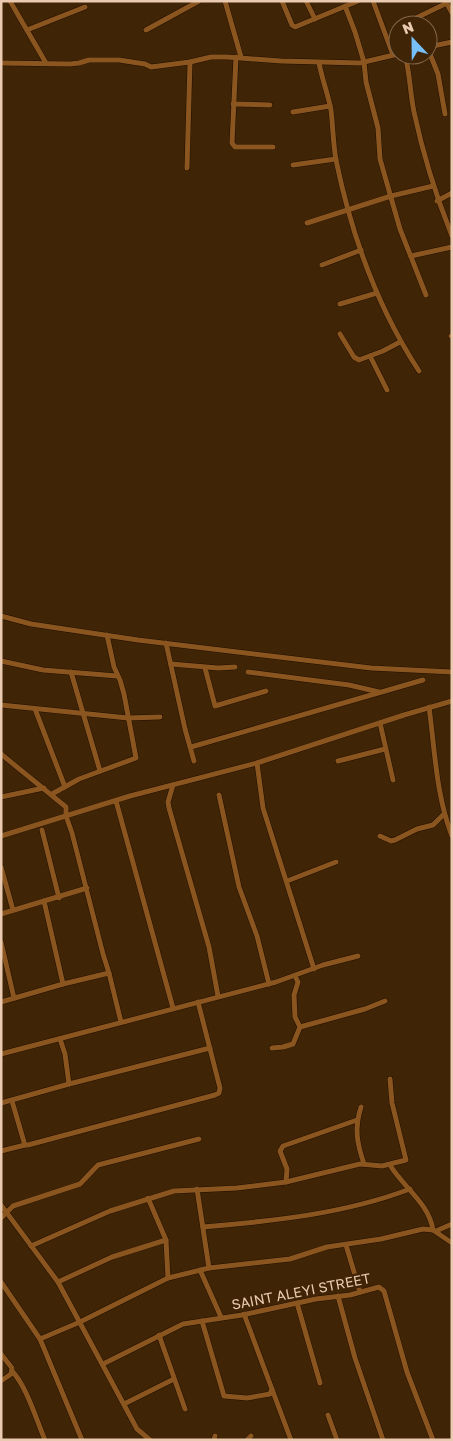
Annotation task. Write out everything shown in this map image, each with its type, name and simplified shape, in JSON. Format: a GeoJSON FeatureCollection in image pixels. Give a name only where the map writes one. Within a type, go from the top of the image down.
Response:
{"type":"FeatureCollection","features":[{"type":"Feature","properties":{"kind":"street"},"geometry":{"type":"LineString","coordinates":[[10,1],[46,63]]}},
{"type":"Feature","properties":{"kind":"street"},"geometry":{"type":"LineString","coordinates":[[146,30],[199,1]]}},
{"type":"Feature","properties":{"kind":"street"},"geometry":{"type":"LineString","coordinates":[[225,1],[239,57],[233,104],[231,141],[234,146],[273,147]]}},
{"type":"Feature","properties":{"kind":"street"},"geometry":{"type":"LineString","coordinates":[[282,1],[293,27],[357,1]]}},
{"type":"Feature","properties":{"kind":"street"},"geometry":{"type":"LineString","coordinates":[[306,1],[315,19]]}},
{"type":"Feature","properties":{"kind":"street"},"geometry":{"type":"LineString","coordinates":[[373,1],[388,37]]}},
{"type":"Feature","properties":{"kind":"street"},"geometry":{"type":"LineString","coordinates":[[422,15],[446,2],[452,13]]}},
{"type":"Feature","properties":{"kind":"street"},"geometry":{"type":"LineString","coordinates":[[345,6],[364,62],[366,82],[378,128],[380,159],[400,229],[426,294]]}},
{"type":"Feature","properties":{"kind":"street"},"geometry":{"type":"LineString","coordinates":[[27,30],[85,8]]}},
{"type":"Feature","properties":{"kind":"street"},"geometry":{"type":"LineString","coordinates":[[438,46],[452,42]]}},
{"type":"Feature","properties":{"kind":"street"},"geometry":{"type":"LineString","coordinates":[[1,62],[70,64],[90,60],[119,60],[145,64],[151,67],[211,57],[364,62],[388,56]]}},
{"type":"Feature","properties":{"kind":"street"},"geometry":{"type":"LineString","coordinates":[[187,168],[190,62]]}},
{"type":"Feature","properties":{"kind":"street"},"geometry":{"type":"LineString","coordinates":[[319,62],[330,106],[336,159],[361,250],[377,293],[400,342],[418,371]]}},
{"type":"Feature","properties":{"kind":"street"},"geometry":{"type":"LineString","coordinates":[[408,65],[414,110],[433,186],[452,236]]}},
{"type":"Feature","properties":{"kind":"street"},"geometry":{"type":"LineString","coordinates":[[435,65],[438,74],[445,114]]}},
{"type":"Feature","properties":{"kind":"street"},"geometry":{"type":"LineString","coordinates":[[233,104],[270,105]]}},
{"type":"Feature","properties":{"kind":"street"},"geometry":{"type":"LineString","coordinates":[[293,112],[330,106]]}},
{"type":"Feature","properties":{"kind":"street"},"geometry":{"type":"LineString","coordinates":[[293,165],[336,159]]}},
{"type":"Feature","properties":{"kind":"street"},"geometry":{"type":"LineString","coordinates":[[307,223],[391,196],[433,186]]}},
{"type":"Feature","properties":{"kind":"street"},"geometry":{"type":"LineString","coordinates":[[438,201],[452,193]]}},
{"type":"Feature","properties":{"kind":"street"},"geometry":{"type":"LineString","coordinates":[[411,256],[452,247]]}},
{"type":"Feature","properties":{"kind":"street"},"geometry":{"type":"LineString","coordinates":[[322,266],[361,250]]}},
{"type":"Feature","properties":{"kind":"street"},"geometry":{"type":"LineString","coordinates":[[340,304],[377,293]]}},
{"type":"Feature","properties":{"kind":"street"},"geometry":{"type":"LineString","coordinates":[[340,334],[356,359],[359,360],[400,342]]}},
{"type":"Feature","properties":{"kind":"street"},"geometry":{"type":"LineString","coordinates":[[370,356],[387,390]]}},
{"type":"Feature","properties":{"kind":"street"},"geometry":{"type":"LineString","coordinates":[[1,616],[31,624],[166,643],[371,668],[452,672]]}},
{"type":"Feature","properties":{"kind":"street"},"geometry":{"type":"LineString","coordinates":[[52,794],[136,758],[124,694],[117,676],[107,635]]}},
{"type":"Feature","properties":{"kind":"street"},"geometry":{"type":"LineString","coordinates":[[166,643],[194,761]]}},
{"type":"Feature","properties":{"kind":"street"},"geometry":{"type":"LineString","coordinates":[[1,661],[43,670],[117,676]]}},
{"type":"Feature","properties":{"kind":"street"},"geometry":{"type":"LineString","coordinates":[[171,664],[205,668],[235,667]]}},
{"type":"Feature","properties":{"kind":"street"},"geometry":{"type":"LineString","coordinates":[[205,668],[215,706],[266,691]]}},
{"type":"Feature","properties":{"kind":"street"},"geometry":{"type":"LineString","coordinates":[[71,672],[100,772]]}},
{"type":"Feature","properties":{"kind":"street"},"geometry":{"type":"LineString","coordinates":[[248,672],[349,685],[380,692]]}},
{"type":"Feature","properties":{"kind":"street"},"geometry":{"type":"LineString","coordinates":[[191,747],[423,680]]}},
{"type":"Feature","properties":{"kind":"street"},"geometry":{"type":"LineString","coordinates":[[1,836],[172,784],[257,763],[452,701]]}},
{"type":"Feature","properties":{"kind":"street"},"geometry":{"type":"LineString","coordinates":[[1,705],[128,718],[160,717]]}},
{"type":"Feature","properties":{"kind":"street"},"geometry":{"type":"LineString","coordinates":[[430,708],[433,749],[444,814],[452,836]]}},
{"type":"Feature","properties":{"kind":"street"},"geometry":{"type":"LineString","coordinates":[[35,709],[65,787]]}},
{"type":"Feature","properties":{"kind":"street"},"geometry":{"type":"LineString","coordinates":[[380,723],[393,780]]}},
{"type":"Feature","properties":{"kind":"street"},"geometry":{"type":"LineString","coordinates":[[338,761],[385,749]]}},
{"type":"Feature","properties":{"kind":"street"},"geometry":{"type":"LineString","coordinates":[[1,754],[66,806],[66,816],[87,888],[102,954],[109,973],[121,1022]]}},
{"type":"Feature","properties":{"kind":"street"},"geometry":{"type":"LineString","coordinates":[[257,763],[264,808],[314,969]]}},
{"type":"Feature","properties":{"kind":"street"},"geometry":{"type":"LineString","coordinates":[[172,784],[168,802],[169,808],[209,947],[218,996]]}},
{"type":"Feature","properties":{"kind":"street"},"geometry":{"type":"LineString","coordinates":[[1,797],[44,788]]}},
{"type":"Feature","properties":{"kind":"street"},"geometry":{"type":"LineString","coordinates":[[219,795],[239,887],[258,936],[269,984]]}},
{"type":"Feature","properties":{"kind":"street"},"geometry":{"type":"LineString","coordinates":[[116,800],[173,1008]]}},
{"type":"Feature","properties":{"kind":"street"},"geometry":{"type":"LineString","coordinates":[[380,836],[391,841],[395,840],[417,829],[434,826],[444,814]]}},
{"type":"Feature","properties":{"kind":"street"},"geometry":{"type":"LineString","coordinates":[[42,830],[59,898]]}},
{"type":"Feature","properties":{"kind":"street"},"geometry":{"type":"LineString","coordinates":[[287,881],[336,862]]}},
{"type":"Feature","properties":{"kind":"street"},"geometry":{"type":"LineString","coordinates":[[1,867],[13,910]]}},
{"type":"Feature","properties":{"kind":"street"},"geometry":{"type":"LineString","coordinates":[[1,914],[87,888]]}},
{"type":"Feature","properties":{"kind":"street"},"geometry":{"type":"LineString","coordinates":[[44,901],[63,984]]}},
{"type":"Feature","properties":{"kind":"street"},"geometry":{"type":"LineString","coordinates":[[1,942],[14,998]]}},
{"type":"Feature","properties":{"kind":"street"},"geometry":{"type":"LineString","coordinates":[[1,1053],[269,984],[358,956]]}},
{"type":"Feature","properties":{"kind":"street"},"geometry":{"type":"LineString","coordinates":[[1,1002],[109,973]]}},
{"type":"Feature","properties":{"kind":"street"},"geometry":{"type":"LineString","coordinates":[[272,1048],[293,1044],[300,1027],[295,1017],[294,995],[298,982],[296,976]]}},
{"type":"Feature","properties":{"kind":"street"},"geometry":{"type":"LineString","coordinates":[[300,1027],[365,1009],[385,1001]]}},
{"type":"Feature","properties":{"kind":"street"},"geometry":{"type":"LineString","coordinates":[[1,1152],[219,1093],[220,1088],[198,1002]]}},
{"type":"Feature","properties":{"kind":"street"},"geometry":{"type":"LineString","coordinates":[[60,1039],[65,1054],[69,1084]]}},
{"type":"Feature","properties":{"kind":"street"},"geometry":{"type":"LineString","coordinates":[[1,1103],[210,1048]]}},
{"type":"Feature","properties":{"kind":"street"},"geometry":{"type":"LineString","coordinates":[[31,1246],[110,1211],[174,1191],[237,1188],[286,1182],[364,1164],[382,1166],[406,1160],[392,1103],[390,1079]]}},
{"type":"Feature","properties":{"kind":"street"},"geometry":{"type":"LineString","coordinates":[[12,1101],[25,1145]]}},
{"type":"Feature","properties":{"kind":"street"},"geometry":{"type":"LineString","coordinates":[[361,1107],[357,1120],[357,1143],[364,1164]]}},
{"type":"Feature","properties":{"kind":"street"},"geometry":{"type":"LineString","coordinates":[[286,1182],[286,1169],[280,1151],[283,1146],[357,1120]]}},
{"type":"Feature","properties":{"kind":"street"},"geometry":{"type":"LineString","coordinates":[[1,1218],[13,1206],[80,1184],[98,1165],[199,1139]]}},
{"type":"Feature","properties":{"kind":"street"},"geometry":{"type":"LineString","coordinates":[[390,1165],[420,1201],[432,1222],[434,1231]]}},
{"type":"Feature","properties":{"kind":"street"},"geometry":{"type":"LineString","coordinates":[[197,1189],[209,1268]]}},
{"type":"Feature","properties":{"kind":"street"},"geometry":{"type":"LineString","coordinates":[[203,1227],[304,1216],[378,1200],[410,1189]]}},
{"type":"Feature","properties":{"kind":"street"},"geometry":{"type":"LineString","coordinates":[[148,1198],[166,1240],[168,1278]]}},
{"type":"Feature","properties":{"kind":"street"},"geometry":{"type":"LineString","coordinates":[[1,1205],[58,1282],[137,1429],[150,1440]]}},
{"type":"Feature","properties":{"kind":"street"},"geometry":{"type":"LineString","coordinates":[[434,1231],[452,1224]]}},
{"type":"Feature","properties":{"kind":"street"},"geometry":{"type":"LineString","coordinates":[[40,1339],[80,1322],[168,1278],[200,1270],[290,1259],[327,1247],[381,1239],[423,1229],[434,1231],[452,1243]]}},
{"type":"Feature","properties":{"kind":"street"},"geometry":{"type":"LineString","coordinates":[[58,1282],[112,1257],[166,1240]]}},
{"type":"Feature","properties":{"kind":"street"},"geometry":{"type":"LineString","coordinates":[[346,1245],[360,1292]]}},
{"type":"Feature","properties":{"kind":"street"},"geometry":{"type":"LineString","coordinates":[[200,1270],[221,1317]]}},
{"type":"Feature","properties":{"kind":"street"},"geometry":{"type":"LineString","coordinates":[[1,1282],[40,1339],[82,1440]]}},
{"type":"Feature","properties":{"kind":"street","name":"SAINT ALEYI STREET"},"geometry":{"type":"LineString","coordinates":[[103,1364],[183,1324],[380,1287],[384,1291],[407,1372],[433,1440]]}},
{"type":"Feature","properties":{"kind":"street"},"geometry":{"type":"LineString","coordinates":[[338,1296],[355,1358],[382,1440]]}},
{"type":"Feature","properties":{"kind":"street"},"geometry":{"type":"LineString","coordinates":[[296,1303],[320,1383]]}},
{"type":"Feature","properties":{"kind":"street"},"geometry":{"type":"LineString","coordinates":[[244,1314],[291,1440]]}},
{"type":"Feature","properties":{"kind":"street"},"geometry":{"type":"LineString","coordinates":[[202,1321],[224,1396],[252,1398],[270,1394],[272,1389]]}},
{"type":"Feature","properties":{"kind":"street"},"geometry":{"type":"LineString","coordinates":[[159,1335],[185,1410]]}},
{"type":"Feature","properties":{"kind":"street"},"geometry":{"type":"LineString","coordinates":[[1,1354],[12,1368],[45,1440]]}},
{"type":"Feature","properties":{"kind":"street"},"geometry":{"type":"LineString","coordinates":[[1,1380],[12,1371]]}},
{"type":"Feature","properties":{"kind":"street"},"geometry":{"type":"LineString","coordinates":[[124,1404],[174,1379]]}},
{"type":"Feature","properties":{"kind":"street"},"geometry":{"type":"LineString","coordinates":[[328,1415],[337,1440]]}}]}
